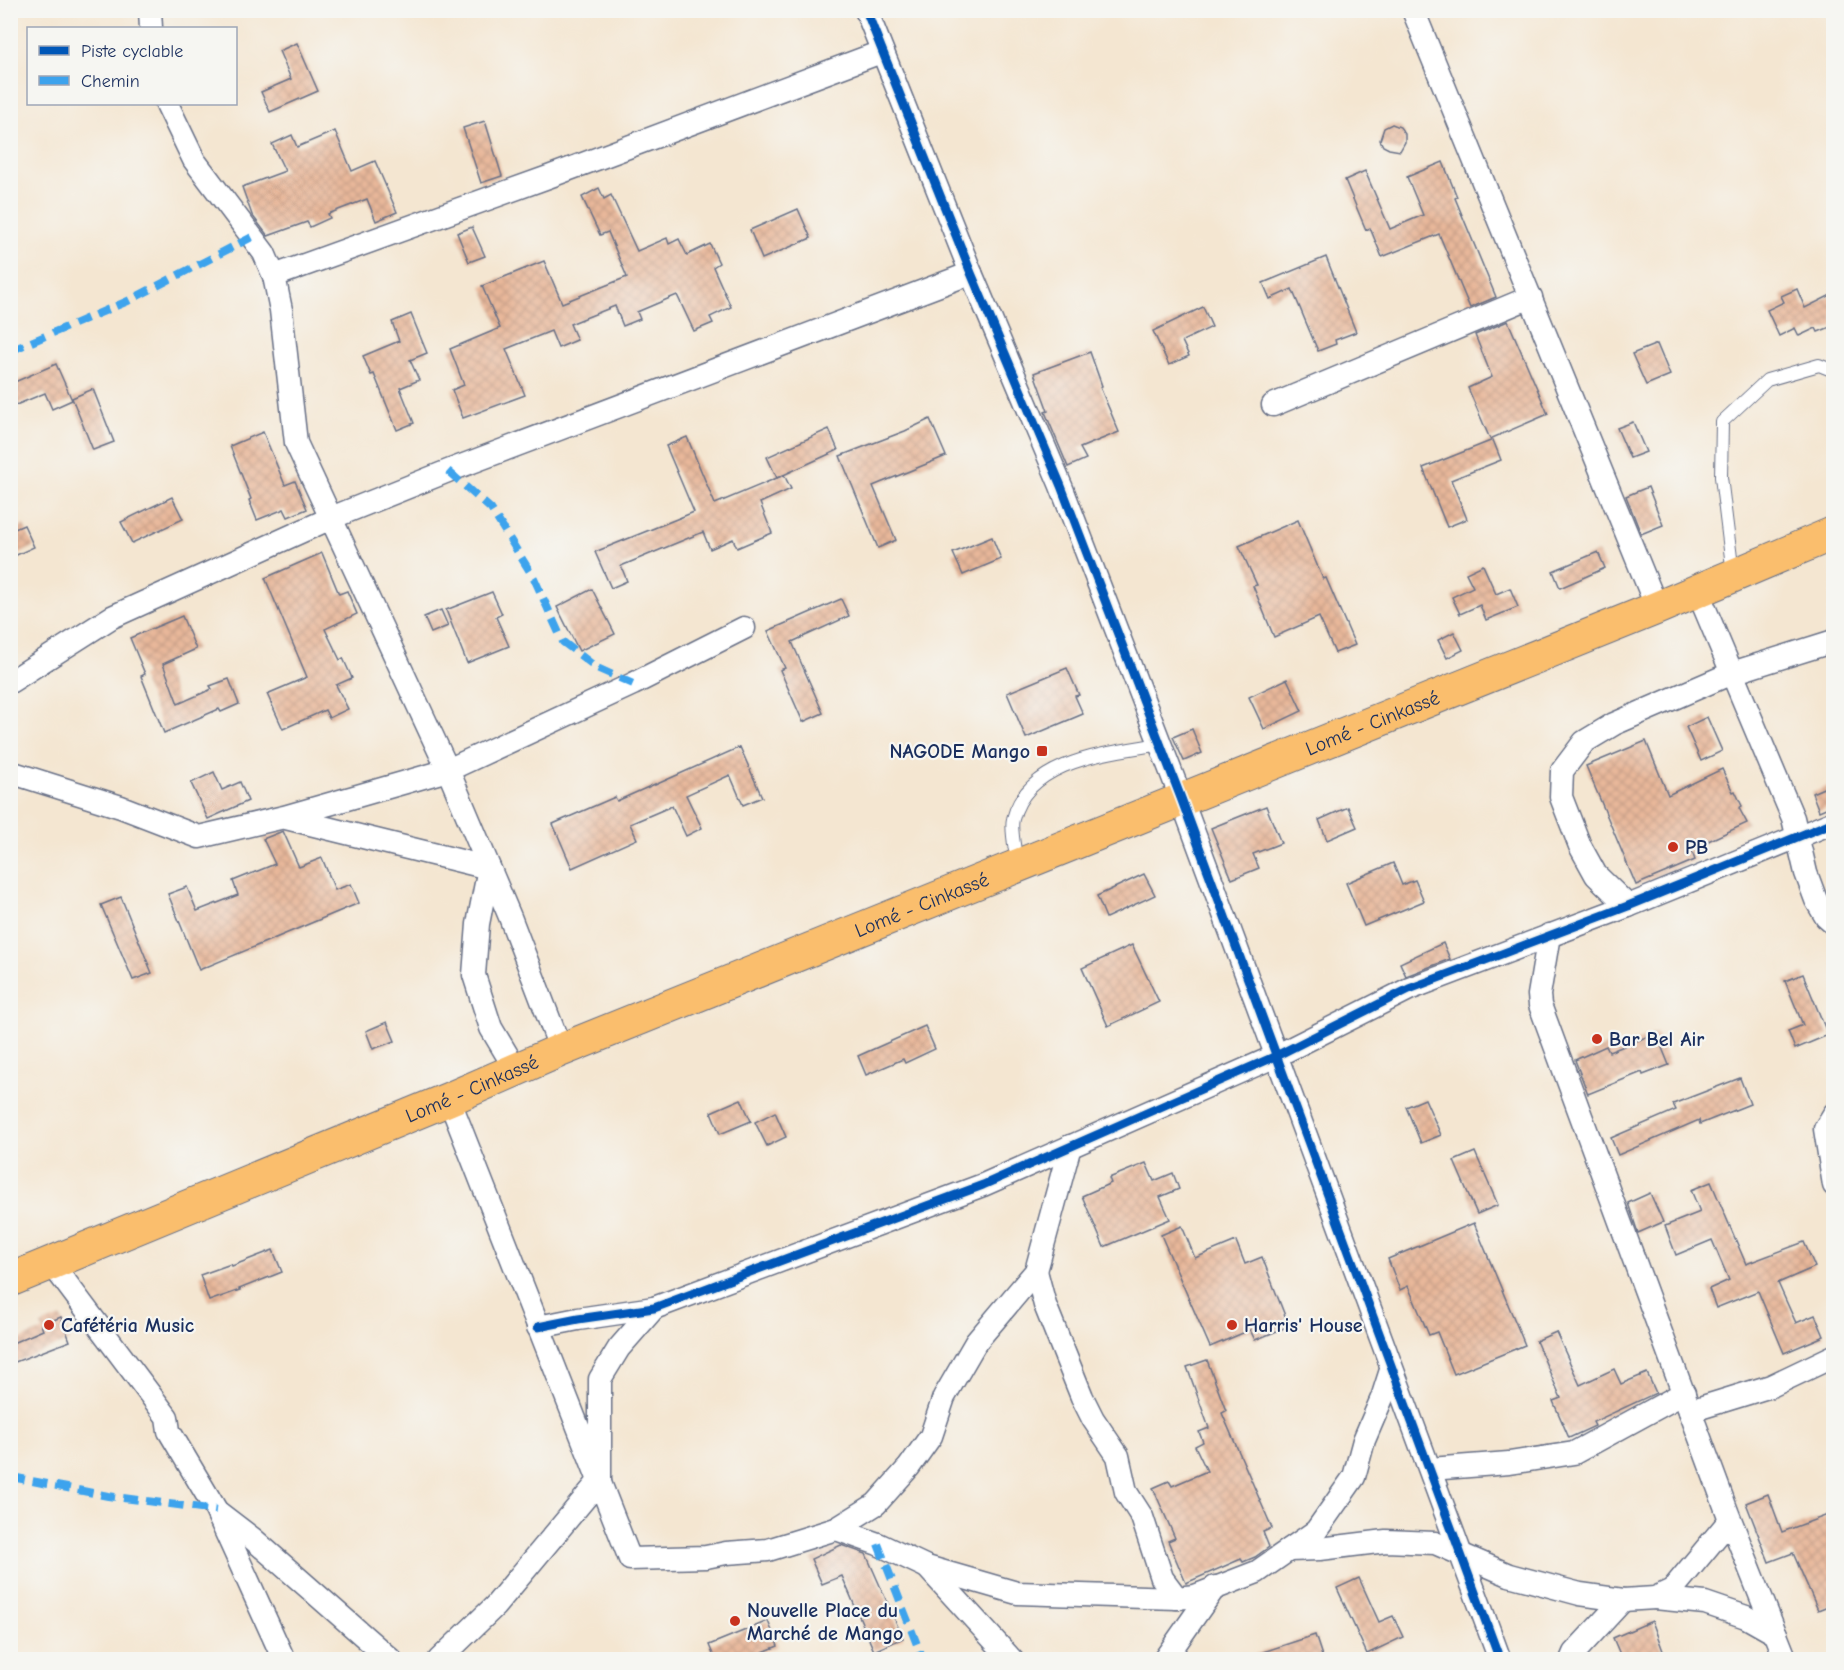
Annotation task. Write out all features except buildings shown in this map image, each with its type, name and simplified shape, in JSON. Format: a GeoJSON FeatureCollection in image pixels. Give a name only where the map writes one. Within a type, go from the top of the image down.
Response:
{"type":"FeatureCollection","features":[{"type":"Feature","properties":{"kind":"highway","name":"Lomé - Cinkassé"},"geometry":{"type":"LineString","coordinates":[[10,1281],[449,1099],[561,1050],[1181,798],[1657,608],[1833,532]]}},
{"type":"Feature","properties":{"kind":"street"},"geometry":{"type":"LineString","coordinates":[[150,10],[151,27]]}},
{"type":"Feature","properties":{"kind":"street"},"geometry":{"type":"LineString","coordinates":[[866,10],[971,273],[1061,486],[1181,798],[1391,1370],[1500,1659]]}},
{"type":"Feature","properties":{"kind":"street"},"geometry":{"type":"LineString","coordinates":[[1413,10],[1657,608]]}},
{"type":"Feature","properties":{"kind":"street"},"geometry":{"type":"LineString","coordinates":[[274,276],[551,176],[881,52]]}},
{"type":"Feature","properties":{"kind":"street"},"geometry":{"type":"LineString","coordinates":[[167,105],[194,160],[264,254],[274,276],[281,310],[296,443],[448,770],[561,1050]]}},
{"type":"Feature","properties":{"kind":"street"},"geometry":{"type":"LineString","coordinates":[[10,682],[112,617],[331,518],[448,471],[971,273]]}},
{"type":"Feature","properties":{"kind":"street"},"geometry":{"type":"LineString","coordinates":[[1273,405],[1531,297]]}},
{"type":"Feature","properties":{"kind":"street"},"geometry":{"type":"LineString","coordinates":[[1697,590],[1793,818],[1806,873],[1816,900],[1833,924]]}},
{"type":"Feature","properties":{"kind":"street"},"geometry":{"type":"LineString","coordinates":[[10,772],[122,807],[199,837],[284,817],[448,770],[633,684],[744,628]]}},
{"type":"Feature","properties":{"kind":"street"},"geometry":{"type":"LineString","coordinates":[[1628,906],[1596,875],[1580,846],[1561,797],[1562,771],[1584,742],[1614,724],[1732,673],[1833,641]]}},
{"type":"Feature","properties":{"kind":"street"},"geometry":{"type":"LineString","coordinates":[[284,817],[489,868]]}},
{"type":"Feature","properties":{"kind":"street"},"geometry":{"type":"LineString","coordinates":[[538,1327],[578,1318],[654,1308],[983,1185],[1276,1056],[1409,989],[1628,906],[1833,822]]}},
{"type":"Feature","properties":{"kind":"street"},"geometry":{"type":"LineString","coordinates":[[489,868],[478,924],[474,975],[491,1028],[516,1070]]}},
{"type":"Feature","properties":{"kind":"street"},"geometry":{"type":"LineString","coordinates":[[1549,935],[1539,995],[1540,1005],[1731,1520],[1786,1659]]}},
{"type":"Feature","properties":{"kind":"street"},"geometry":{"type":"LineString","coordinates":[[449,1099],[630,1559],[706,1557],[768,1550],[836,1529],[876,1504],[909,1467],[932,1436],[944,1397],[976,1342],[1036,1271],[1071,1146]]}},
{"type":"Feature","properties":{"kind":"street"},"geometry":{"type":"LineString","coordinates":[[1833,1114],[1825,1129],[1833,1185]]}},
{"type":"Feature","properties":{"kind":"street"},"geometry":{"type":"LineString","coordinates":[[52,1264],[167,1417],[169,1431],[216,1510],[284,1659]]}},
{"type":"Feature","properties":{"kind":"street"},"geometry":{"type":"LineString","coordinates":[[1036,1271],[1045,1305],[1082,1397],[1093,1419],[1118,1456],[1126,1492],[1142,1517],[1162,1578],[1177,1598]]}},
{"type":"Feature","properties":{"kind":"street"},"geometry":{"type":"LineString","coordinates":[[439,1659],[495,1606],[600,1480],[600,1379],[620,1348],[654,1308]]}},
{"type":"Feature","properties":{"kind":"street"},"geometry":{"type":"LineString","coordinates":[[1430,1469],[1509,1463],[1574,1453],[1687,1402],[1771,1386],[1833,1356]]}},
{"type":"Feature","properties":{"kind":"street"},"geometry":{"type":"LineString","coordinates":[[836,1529],[878,1544],[927,1567],[1017,1593],[1177,1598],[1196,1596],[1257,1572],[1316,1531],[1354,1477],[1364,1440],[1391,1370]]}},
{"type":"Feature","properties":{"kind":"street"},"geometry":{"type":"LineString","coordinates":[[216,1510],[253,1539],[391,1659]]}},
{"type":"Feature","properties":{"kind":"street"},"geometry":{"type":"LineString","coordinates":[[1655,1598],[1672,1590],[1731,1520]]}},
{"type":"Feature","properties":{"kind":"street"},"geometry":{"type":"LineString","coordinates":[[1289,1550],[1412,1540],[1435,1543],[1509,1575],[1580,1594],[1623,1600],[1655,1598],[1705,1603],[1746,1617],[1776,1634]]}},
{"type":"Feature","properties":{"kind":"street"},"geometry":{"type":"LineString","coordinates":[[927,1567],[1012,1659]]}},
{"type":"Feature","properties":{"kind":"street"},"geometry":{"type":"LineString","coordinates":[[1164,1659],[1216,1587]]}},
{"type":"Feature","properties":{"kind":"street"},"geometry":{"type":"LineString","coordinates":[[1571,1659],[1623,1600]]}},
{"type":"Feature","properties":{"kind":"street"},"geometry":{"type":"LineString","coordinates":[[1183,1633],[1186,1659]]}},
{"type":"Feature","properties":{"kind":"lane"},"geometry":{"type":"LineString","coordinates":[[1733,574],[1721,477],[1722,422],[1767,380],[1819,365],[1833,371]]}},
{"type":"Feature","properties":{"kind":"lane"},"geometry":{"type":"LineString","coordinates":[[1017,866],[1012,820],[1025,794],[1044,776],[1069,763],[1160,744]]}},
{"type":"Feature","properties":{"kind":"marked path"},"geometry":{"type":"LineString","coordinates":[[10,351],[128,301],[252,237]]}},
{"type":"Feature","properties":{"kind":"marked path"},"geometry":{"type":"LineString","coordinates":[[448,471],[491,509],[534,578],[563,642],[597,668],[633,684]]}},
{"type":"Feature","properties":{"kind":"marked path"},"geometry":{"type":"LineString","coordinates":[[10,1479],[17,1478],[108,1496],[216,1510]]}},
{"type":"Feature","properties":{"kind":"marked path"},"geometry":{"type":"LineString","coordinates":[[878,1544],[923,1660]]}},
{"type":"Feature","properties":{"kind":"cycle path"},"geometry":{"type":"LineString","coordinates":[[866,10],[971,273],[1061,486],[1181,798],[1500,1660]]}},
{"type":"Feature","properties":{"kind":"cycle path"},"geometry":{"type":"LineString","coordinates":[[538,1327],[654,1308],[983,1185],[1276,1056],[1409,989],[1628,906],[1834,822]]}},
{"type":"Feature","properties":{"kind":"place","name":"NAGODE Mango"},"geometry":{"type":"Point","coordinates":[1042,751]}},
{"type":"Feature","properties":{"kind":"place","name":"PB"},"geometry":{"type":"Point","coordinates":[1673,847]}},
{"type":"Feature","properties":{"kind":"place","name":"Bar Bel Air"},"geometry":{"type":"Point","coordinates":[1597,1039]}},
{"type":"Feature","properties":{"kind":"place","name":"Cafétéria Music"},"geometry":{"type":"Point","coordinates":[49,1325]}},
{"type":"Feature","properties":{"kind":"place","name":"Harris' House"},"geometry":{"type":"Point","coordinates":[1232,1325]}},
{"type":"Feature","properties":{"kind":"place","name":"Nouvelle Place du Marché de Mango"},"geometry":{"type":"Point","coordinates":[735,1621]}}]}
